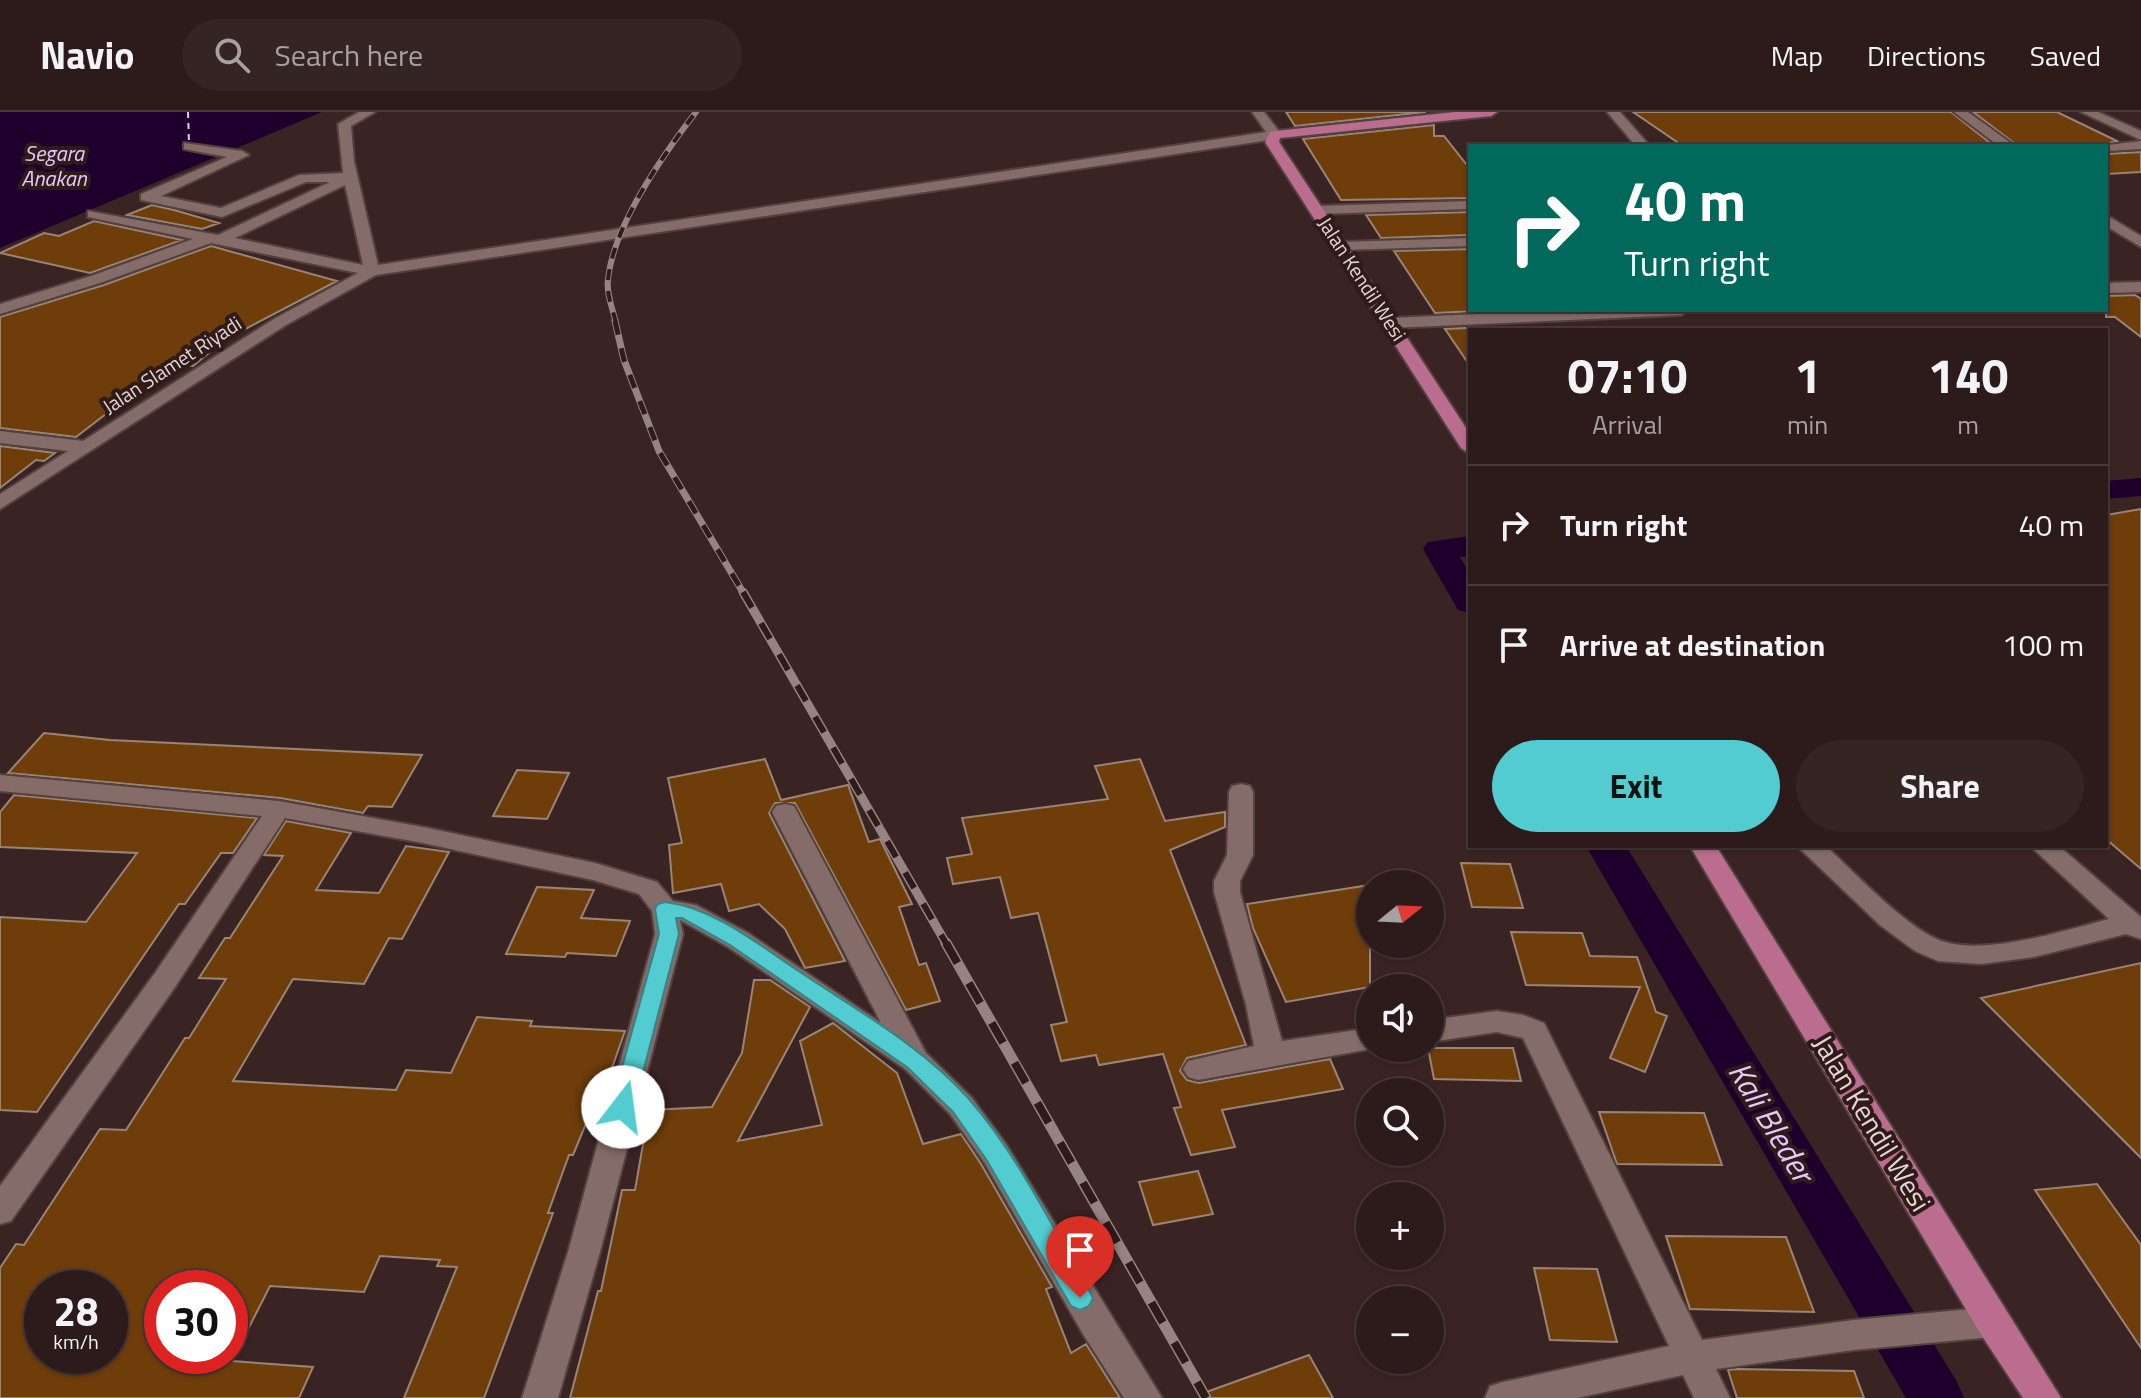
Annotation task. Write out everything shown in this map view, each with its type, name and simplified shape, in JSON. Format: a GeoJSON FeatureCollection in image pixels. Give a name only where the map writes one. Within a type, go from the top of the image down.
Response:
{"type":"FeatureCollection","features":[{"type":"Feature","properties":{"kind":"main road"},"geometry":{"type":"LineString","coordinates":[[1275,135],[1491,112]]}},
{"type":"Feature","properties":{"kind":"main road","name":"Jalan Kendil Wesi"},"geometry":{"type":"LineString","coordinates":[[1275,135],[1272,142],[1468,445]]}},
{"type":"Feature","properties":{"kind":"main road","name":"Jalan Kendil Wesi"},"geometry":{"type":"LineString","coordinates":[[1704,848],[1992,1322],[2043,1398]]}},
{"type":"Feature","properties":{"kind":"street"},"geometry":{"type":"LineString","coordinates":[[369,112],[344,124],[350,177],[372,271]]}},
{"type":"Feature","properties":{"kind":"street","name":"Jalan Kendil Wesi"},"geometry":{"type":"LineString","coordinates":[[1258,112],[1275,135]]}},
{"type":"Feature","properties":{"kind":"street"},"geometry":{"type":"LineString","coordinates":[[1613,112],[1641,144]]}},
{"type":"Feature","properties":{"kind":"street"},"geometry":{"type":"LineString","coordinates":[[1960,112],[2005,144]]}},
{"type":"Feature","properties":{"kind":"street"},"geometry":{"type":"LineString","coordinates":[[2087,112],[2141,136]]}},
{"type":"Feature","properties":{"kind":"street"},"geometry":{"type":"LineString","coordinates":[[93,214],[372,271],[1275,135]]}},
{"type":"Feature","properties":{"kind":"street"},"geometry":{"type":"LineString","coordinates":[[2108,147],[2141,145]]}},
{"type":"Feature","properties":{"kind":"street"},"geometry":{"type":"LineString","coordinates":[[189,146],[242,155],[146,197],[222,213],[304,178],[350,177]]}},
{"type":"Feature","properties":{"kind":"street"},"geometry":{"type":"LineString","coordinates":[[0,309],[215,239],[350,177]]}},
{"type":"Feature","properties":{"kind":"street"},"geometry":{"type":"LineString","coordinates":[[1318,210],[1468,205]]}},
{"type":"Feature","properties":{"kind":"street"},"geometry":{"type":"LineString","coordinates":[[2108,220],[2141,243]]}},
{"type":"Feature","properties":{"kind":"street"},"geometry":{"type":"LineString","coordinates":[[1341,246],[1468,242]]}},
{"type":"Feature","properties":{"kind":"street","name":"Jalan Slamet Riyadi"},"geometry":{"type":"LineString","coordinates":[[0,503],[280,322],[372,271]]}},
{"type":"Feature","properties":{"kind":"street"},"geometry":{"type":"LineString","coordinates":[[2108,288],[2141,287]]}},
{"type":"Feature","properties":{"kind":"street"},"geometry":{"type":"LineString","coordinates":[[1390,323],[1636,312]]}},
{"type":"Feature","properties":{"kind":"street"},"geometry":{"type":"LineString","coordinates":[[0,437],[86,447]]}},
{"type":"Feature","properties":{"kind":"street"},"geometry":{"type":"LineString","coordinates":[[0,783],[279,809],[423,835],[595,872],[648,888],[665,909],[669,934],[584,1252],[540,1398]]}},
{"type":"Feature","properties":{"kind":"street"},"geometry":{"type":"LineString","coordinates":[[1241,792],[1240,855],[1227,881],[1227,892],[1260,1005],[1270,1054]]}},
{"type":"Feature","properties":{"kind":"street"},"geometry":{"type":"LineString","coordinates":[[0,1211],[165,980],[279,809]]}},
{"type":"Feature","properties":{"kind":"street"},"geometry":{"type":"LineString","coordinates":[[785,812],[915,1061]]}},
{"type":"Feature","properties":{"kind":"street"},"geometry":{"type":"LineString","coordinates":[[1812,848],[1909,933],[1936,951],[1969,957],[2136,928]]}},
{"type":"Feature","properties":{"kind":"street"},"geometry":{"type":"LineString","coordinates":[[2045,848],[2136,928]]}},
{"type":"Feature","properties":{"kind":"street"},"geometry":{"type":"LineString","coordinates":[[665,909],[687,912],[738,940],[915,1061],[961,1106],[995,1153],[1095,1323],[1144,1398]]}},
{"type":"Feature","properties":{"kind":"street"},"geometry":{"type":"LineString","coordinates":[[1444,1029],[1505,1021],[1525,1025],[1534,1031],[1712,1398]]}},
{"type":"Feature","properties":{"kind":"street"},"geometry":{"type":"LineString","coordinates":[[1198,1069],[1356,1041]]}},
{"type":"Feature","properties":{"kind":"street"},"geometry":{"type":"LineString","coordinates":[[1503,1398],[1692,1357],[1854,1335],[1992,1322]]}},
{"type":"Feature","properties":{"kind":"water","name":"Segara Anakan"},"geometry":{"type":"Polygon","coordinates":[[[0,112],[322,112],[0,248],[0,112]]]}},
{"type":"Feature","properties":{"kind":"building"},"geometry":{"type":"Polygon","coordinates":[[[1286,112],[1426,112],[1295,126],[1286,112]]]}},
{"type":"Feature","properties":{"kind":"building"},"geometry":{"type":"Polygon","coordinates":[[[1633,112],[1951,112],[1991,144],[1680,144],[1633,112]]]}},
{"type":"Feature","properties":{"kind":"building"},"geometry":{"type":"Polygon","coordinates":[[[1973,112],[2057,112],[2117,141],[2105,144],[2015,144],[1973,112]]]}},
{"type":"Feature","properties":{"kind":"building"},"geometry":{"type":"Polygon","coordinates":[[[1434,125],[1434,136],[1444,136],[1468,166],[1468,198],[1341,200],[1303,139],[1434,125]]]}},
{"type":"Feature","properties":{"kind":"building"},"geometry":{"type":"Polygon","coordinates":[[[2141,152],[2141,172],[2108,174],[2108,154],[2141,152]]]}},
{"type":"Feature","properties":{"kind":"building"},"geometry":{"type":"Polygon","coordinates":[[[152,205],[219,223],[202,229],[127,215],[152,205]]]}},
{"type":"Feature","properties":{"kind":"building"},"geometry":{"type":"Polygon","coordinates":[[[1468,212],[1468,235],[1381,238],[1366,215],[1468,212]]]}},
{"type":"Feature","properties":{"kind":"building"},"geometry":{"type":"Polygon","coordinates":[[[94,221],[182,240],[90,273],[0,253],[44,233],[59,236],[94,221]]]}},
{"type":"Feature","properties":{"kind":"building"},"geometry":{"type":"Polygon","coordinates":[[[211,246],[337,281],[226,339],[193,366],[179,365],[124,408],[115,407],[76,437],[0,428],[0,317],[104,285],[211,246]]]}},
{"type":"Feature","properties":{"kind":"building"},"geometry":{"type":"Polygon","coordinates":[[[1468,249],[1468,311],[1435,313],[1394,251],[1468,249]]]}},
{"type":"Feature","properties":{"kind":"building"},"geometry":{"type":"Polygon","coordinates":[[[2135,295],[2141,299],[2141,337],[2115,317],[2106,317],[2108,296],[2135,295]]]}},
{"type":"Feature","properties":{"kind":"building"},"geometry":{"type":"Polygon","coordinates":[[[1487,327],[1488,328],[1468,328],[1468,363],[1445,329],[1487,327]]]}},
{"type":"Feature","properties":{"kind":"building"},"geometry":{"type":"Polygon","coordinates":[[[0,446],[55,453],[44,461],[36,460],[0,488],[0,446]]]}},
{"type":"Feature","properties":{"kind":"building"},"geometry":{"type":"Polygon","coordinates":[[[2141,509],[2141,869],[2108,841],[2108,515],[2141,509]]]}},
{"type":"Feature","properties":{"kind":"building"},"geometry":{"type":"Polygon","coordinates":[[[44,733],[110,740],[422,755],[392,807],[368,806],[363,813],[280,798],[8,773],[44,733]]]}},
{"type":"Feature","properties":{"kind":"building"},"geometry":{"type":"Polygon","coordinates":[[[765,759],[781,800],[848,785],[869,842],[880,839],[912,904],[899,907],[919,965],[926,963],[940,1001],[906,1010],[795,803],[775,803],[769,813],[845,961],[805,968],[785,929],[759,904],[729,911],[721,884],[673,893],[669,845],[682,843],[668,778],[765,759]]]}},
{"type":"Feature","properties":{"kind":"building"},"geometry":{"type":"Polygon","coordinates":[[[1140,759],[1165,821],[1225,812],[1225,827],[1170,850],[1246,1045],[1187,1058],[1180,1071],[1187,1080],[1199,1083],[1330,1059],[1343,1089],[1222,1110],[1235,1147],[1191,1155],[1174,1108],[1181,1107],[1163,1054],[1099,1065],[1096,1055],[1061,1061],[1051,1025],[1067,1022],[1038,913],[1011,918],[1000,877],[953,884],[947,858],[972,854],[962,818],[1108,799],[1095,766],[1140,759]]]}},
{"type":"Feature","properties":{"kind":"building"},"geometry":{"type":"Polygon","coordinates":[[[517,770],[569,773],[547,819],[493,816],[517,770]]]}},
{"type":"Feature","properties":{"kind":"building"},"geometry":{"type":"Polygon","coordinates":[[[14,795],[257,818],[233,853],[221,853],[185,904],[179,904],[37,1112],[0,1110],[0,917],[86,922],[137,853],[0,847],[0,812],[14,795]]]}},
{"type":"Feature","properties":{"kind":"building"},"geometry":{"type":"Polygon","coordinates":[[[286,821],[351,833],[316,890],[379,893],[406,846],[449,852],[402,939],[389,938],[364,984],[293,979],[233,1081],[396,1090],[406,1070],[451,1073],[477,1017],[532,1021],[530,1026],[625,1031],[606,1085],[602,1085],[573,1155],[569,1155],[548,1213],[553,1213],[484,1398],[404,1398],[457,1267],[437,1266],[440,1260],[380,1256],[364,1292],[270,1286],[248,1329],[248,1270],[144,1270],[144,1374],[248,1374],[248,1362],[313,1367],[299,1398],[0,1398],[0,1268],[16,1244],[24,1245],[100,1129],[126,1130],[226,979],[199,978],[225,938],[230,938],[283,856],[264,855],[286,821]]]}},
{"type":"Feature","properties":{"kind":"building"},"geometry":{"type":"Polygon","coordinates":[[[1461,863],[1510,864],[1523,908],[1472,907],[1461,863]]]}},
{"type":"Feature","properties":{"kind":"building"},"geometry":{"type":"Polygon","coordinates":[[[537,887],[594,890],[581,918],[630,921],[616,956],[506,954],[537,887]]]}},
{"type":"Feature","properties":{"kind":"building"},"geometry":{"type":"Polygon","coordinates":[[[1356,887],[1356,958],[1370,958],[1370,974],[1356,974],[1356,990],[1286,1002],[1253,928],[1247,904],[1356,887]]]}},
{"type":"Feature","properties":{"kind":"building"},"geometry":{"type":"Polygon","coordinates":[[[1511,932],[1582,933],[1590,956],[1637,957],[1656,1012],[1667,1016],[1645,1072],[1610,1058],[1640,987],[1526,985],[1511,932]]]}},
{"type":"Feature","properties":{"kind":"building"},"geometry":{"type":"Polygon","coordinates":[[[2141,963],[2141,1158],[1981,998],[2141,963]]]}},
{"type":"Feature","properties":{"kind":"building"},"geometry":{"type":"Polygon","coordinates":[[[754,980],[770,980],[810,1007],[738,1141],[822,1125],[800,1041],[833,1023],[897,1073],[923,1144],[961,1134],[1052,1287],[1046,1289],[1071,1353],[1086,1344],[1120,1398],[570,1398],[598,1291],[601,1291],[622,1190],[635,1190],[649,1110],[712,1107],[742,1053],[754,980]]]}},
{"type":"Feature","properties":{"kind":"building"},"geometry":{"type":"Polygon","coordinates":[[[1444,1048],[1513,1048],[1521,1081],[1444,1079],[1434,1078],[1431,1062],[1444,1062],[1444,1048]]]}},
{"type":"Feature","properties":{"kind":"building"},"geometry":{"type":"Polygon","coordinates":[[[1599,1112],[1704,1113],[1722,1165],[1617,1164],[1599,1112]]]}},
{"type":"Feature","properties":{"kind":"building"},"geometry":{"type":"Polygon","coordinates":[[[1198,1171],[1213,1214],[1153,1225],[1139,1182],[1198,1171]]]}},
{"type":"Feature","properties":{"kind":"building"},"geometry":{"type":"Polygon","coordinates":[[[2097,1184],[2141,1245],[2141,1348],[2035,1190],[2097,1184]]]}},
{"type":"Feature","properties":{"kind":"building"},"geometry":{"type":"Polygon","coordinates":[[[1666,1236],[1786,1237],[1814,1312],[1690,1309],[1666,1236]]]}},
{"type":"Feature","properties":{"kind":"building"},"geometry":{"type":"Polygon","coordinates":[[[1534,1268],[1597,1269],[1617,1342],[1550,1340],[1534,1268]]]}},
{"type":"Feature","properties":{"kind":"building"},"geometry":{"type":"Polygon","coordinates":[[[1309,1355],[1333,1398],[1202,1398],[1201,1394],[1309,1355]]]}},
{"type":"Feature","properties":{"kind":"building"},"geometry":{"type":"Polygon","coordinates":[[[1728,1370],[1854,1371],[1864,1398],[1737,1398],[1728,1370]]]}},
{"type":"Feature","properties":{"kind":"waterway","name":"Kali Bleder"},"geometry":{"type":"LineString","coordinates":[[2108,490],[2141,487]]}},
{"type":"Feature","properties":{"kind":"waterway","name":"Kali Bleder"},"geometry":{"type":"LineString","coordinates":[[1468,546],[1439,549],[1468,600]]}},
{"type":"Feature","properties":{"kind":"waterway","name":"Kali Bleder"},"geometry":{"type":"LineString","coordinates":[[1607,848],[1936,1398]]}},
{"type":"Feature","properties":{"kind":"ferry route"},"geometry":{"type":"LineString","coordinates":[[188,112],[189,143]]}},
{"type":"Feature","properties":{"kind":"railway"},"geometry":{"type":"LineString","coordinates":[[616,323],[608,285],[619,237],[655,170],[696,112]]}},
{"type":"Feature","properties":{"kind":"railway"},"geometry":{"type":"LineString","coordinates":[[615,321],[624,360],[659,451],[744,594]]}},
{"type":"Feature","properties":{"kind":"railway"},"geometry":{"type":"LineString","coordinates":[[743,592],[947,945]]}},
{"type":"Feature","properties":{"kind":"railway"},"geometry":{"type":"LineString","coordinates":[[946,943],[1206,1398]]}},
{"type":"Feature","properties":{"kind":"route"},"geometry":{"type":"LineString","coordinates":[[623,1107],[669,934],[665,909],[687,912],[738,940],[915,1061],[961,1106],[995,1153],[1080,1298]]}}]}
